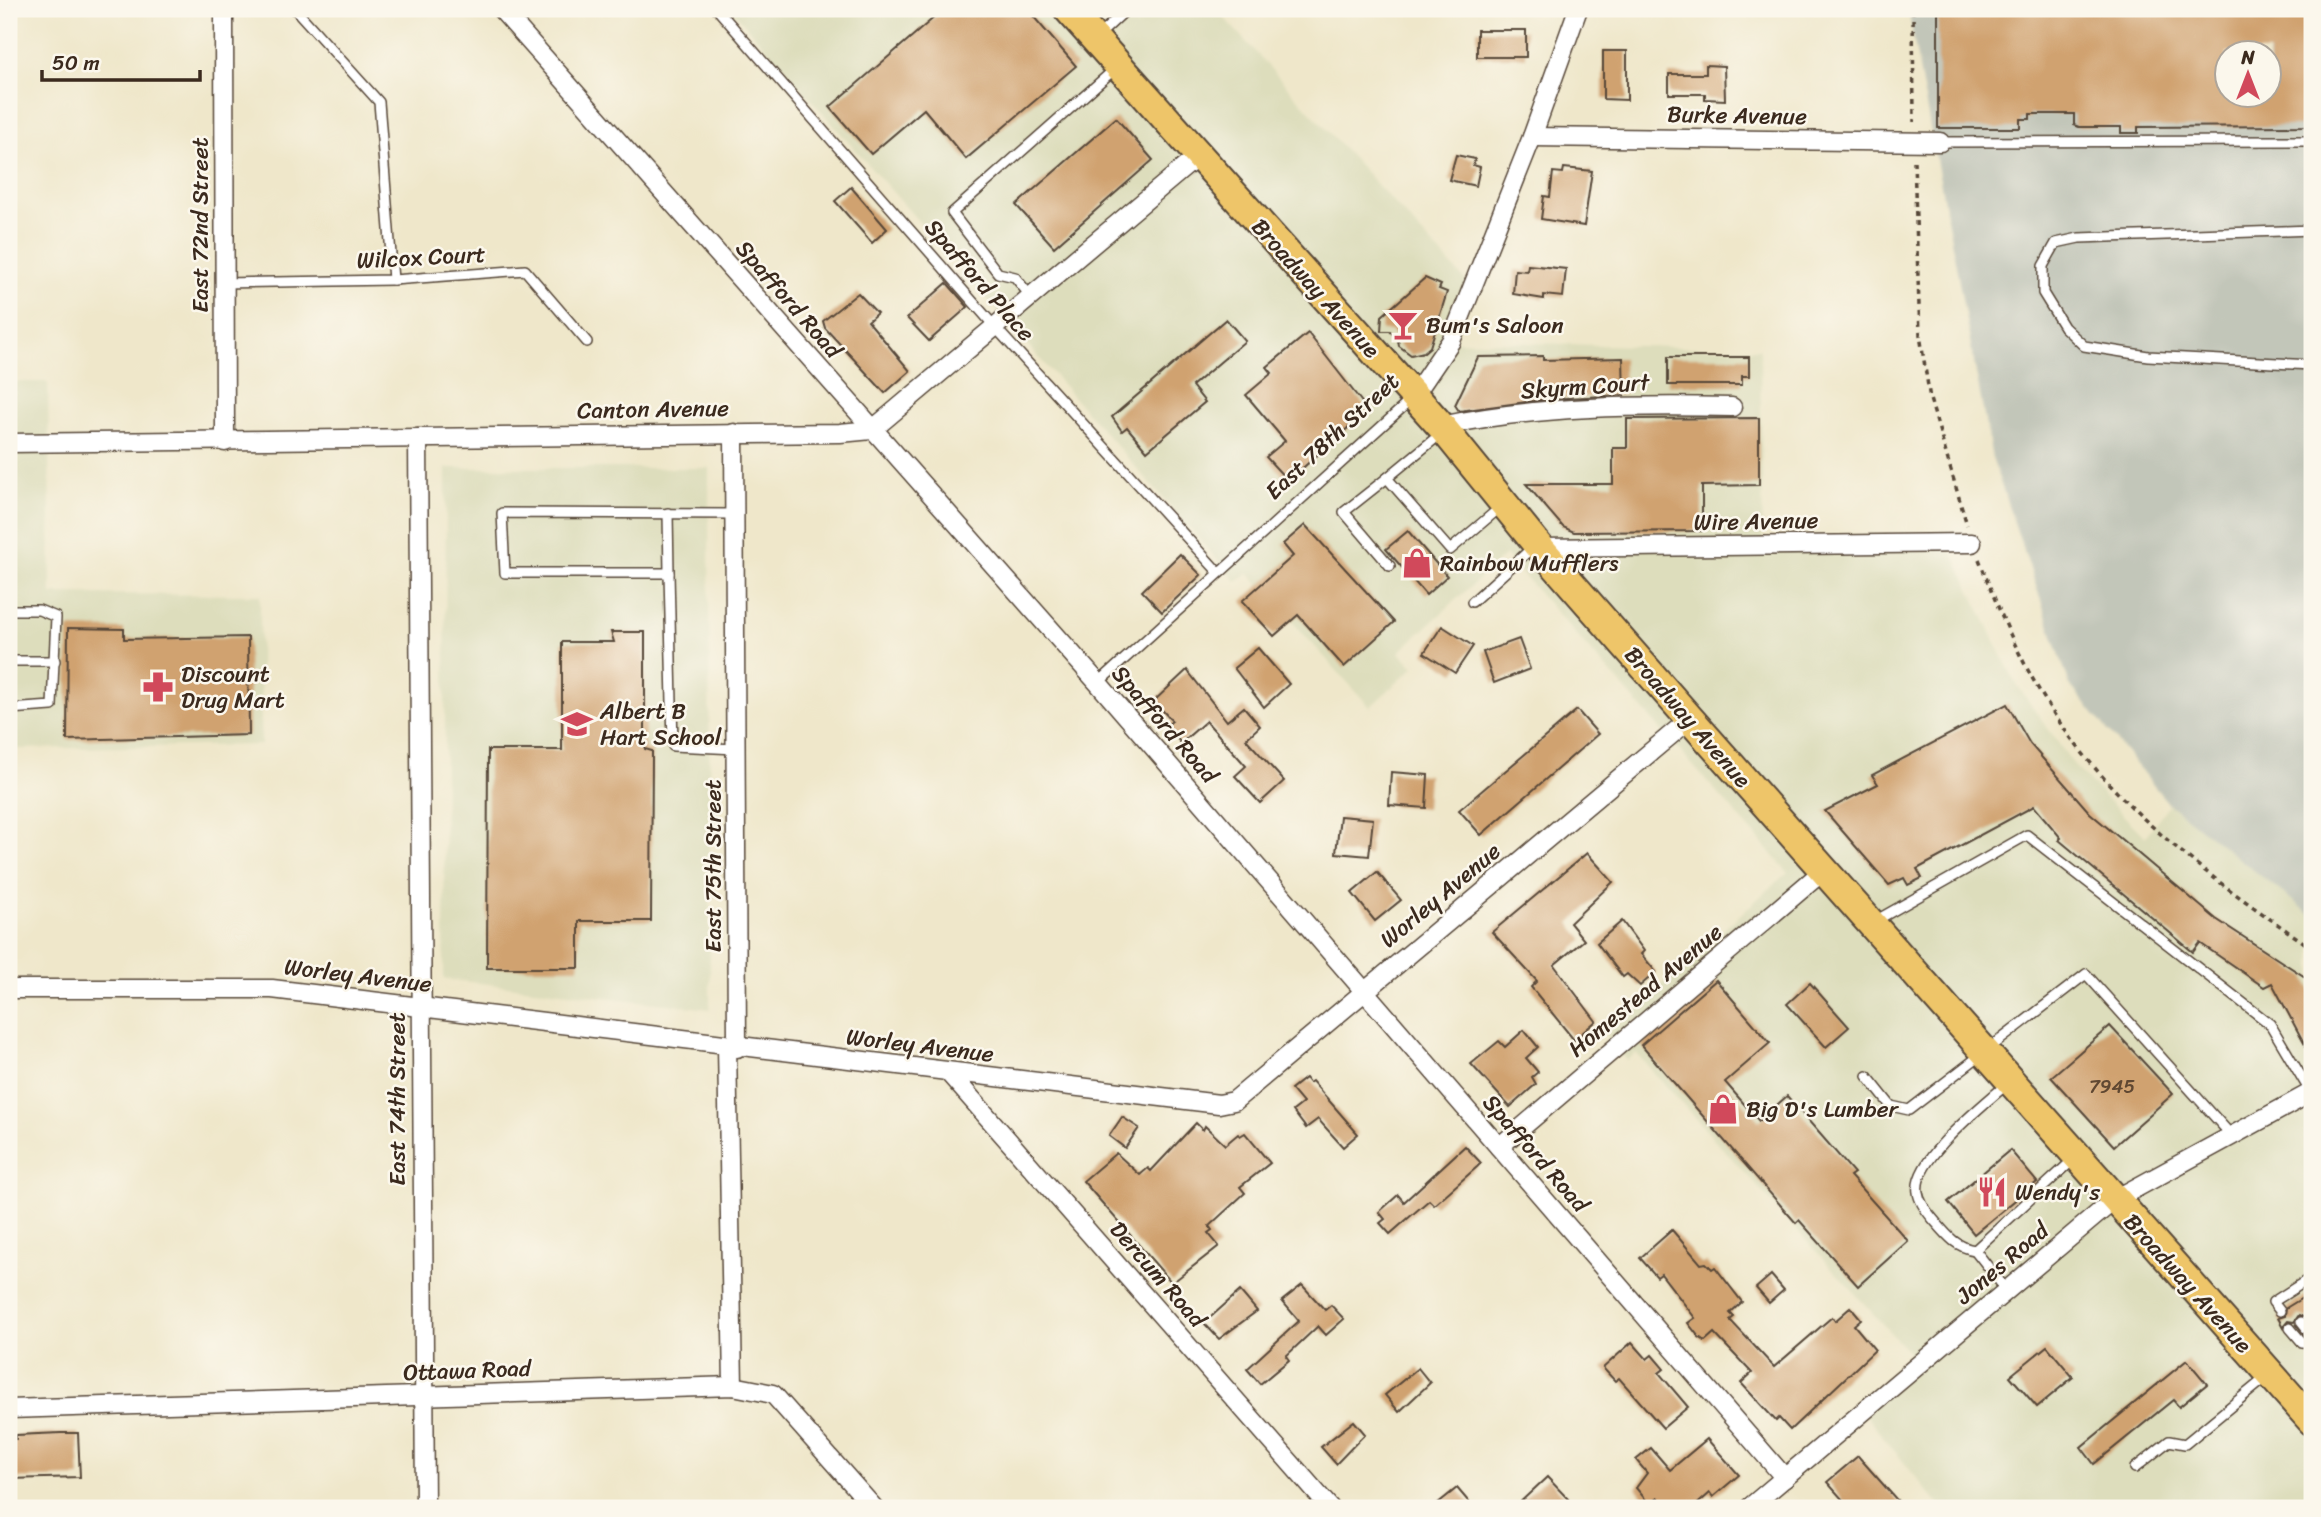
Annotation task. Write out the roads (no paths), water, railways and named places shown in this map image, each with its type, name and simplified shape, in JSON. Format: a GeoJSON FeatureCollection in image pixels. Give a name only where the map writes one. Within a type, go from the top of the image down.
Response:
{"type":"FeatureCollection","features":[{"type":"Feature","properties":{"kind":"main road","name":"Broadway Avenue"},"geometry":{"type":"LineString","coordinates":[[1068,9],[1443,429],[1539,546],[1982,1051],[2270,1374],[2306,1410]]}},
{"type":"Feature","properties":{"kind":"street","name":"East 72nd Street"},"geometry":{"type":"LineString","coordinates":[[224,9],[225,442]]}},
{"type":"Feature","properties":{"kind":"street","name":"Spafford Road"},"geometry":{"type":"LineString","coordinates":[[501,9],[1098,683],[1785,1478]]}},
{"type":"Feature","properties":{"kind":"street","name":"East 78th Street"},"geometry":{"type":"LineString","coordinates":[[1413,397],[1451,341],[1532,137],[1578,9]]}},
{"type":"Feature","properties":{"kind":"street","name":"Burke Avenue"},"geometry":{"type":"LineString","coordinates":[[1532,137],[1940,142]]}},
{"type":"Feature","properties":{"kind":"street"},"geometry":{"type":"LineString","coordinates":[[872,430],[1198,156]]}},
{"type":"Feature","properties":{"kind":"street","name":"Skyrm Court"},"geometry":{"type":"LineString","coordinates":[[1443,429],[1481,418],[1636,405],[1732,407]]}},
{"type":"Feature","properties":{"kind":"street","name":"Canton Avenue"},"geometry":{"type":"LineString","coordinates":[[9,443],[225,442],[872,430]]}},
{"type":"Feature","properties":{"kind":"street","name":"East 75th Street"},"geometry":{"type":"LineString","coordinates":[[733,1386],[732,1046],[738,749],[734,433]]}},
{"type":"Feature","properties":{"kind":"street","name":"East 74th Street"},"geometry":{"type":"LineString","coordinates":[[418,438],[425,1508]]}},
{"type":"Feature","properties":{"kind":"street","name":"Wire Avenue"},"geometry":{"type":"LineString","coordinates":[[1539,546],[1972,543]]}},
{"type":"Feature","properties":{"kind":"street","name":"Worley Avenue"},"geometry":{"type":"LineString","coordinates":[[9,989],[272,989],[1219,1104],[1234,1101],[1689,719]]}},
{"type":"Feature","properties":{"kind":"street","name":"Homestead Avenue"},"geometry":{"type":"LineString","coordinates":[[1499,1147],[1823,871]]}},
{"type":"Feature","properties":{"kind":"street","name":"Dercum Road"},"geometry":{"type":"LineString","coordinates":[[949,1073],[1331,1508]]}},
{"type":"Feature","properties":{"kind":"street","name":"Jones Road"},"geometry":{"type":"LineString","coordinates":[[1749,1508],[2114,1200],[2311,1093]]}},
{"type":"Feature","properties":{"kind":"street","name":"Ottawa Road"},"geometry":{"type":"LineString","coordinates":[[9,1409],[733,1386],[773,1394],[874,1508]]}},
{"type":"Feature","properties":{"kind":"lane"},"geometry":{"type":"LineString","coordinates":[[295,9],[379,102],[393,280]]}},
{"type":"Feature","properties":{"kind":"lane","name":"Spafford Place"},"geometry":{"type":"LineString","coordinates":[[717,9],[995,327],[1219,573]]}},
{"type":"Feature","properties":{"kind":"lane"},"geometry":{"type":"LineString","coordinates":[[1094,39],[1127,9]]}},
{"type":"Feature","properties":{"kind":"lane"},"geometry":{"type":"LineString","coordinates":[[1031,297],[1015,277],[998,274],[952,213],[1118,66]]}},
{"type":"Feature","properties":{"kind":"lane"},"geometry":{"type":"LineString","coordinates":[[1940,142],[2312,141]]}},
{"type":"Feature","properties":{"kind":"lane"},"geometry":{"type":"LineString","coordinates":[[2312,230],[2079,238],[2056,243],[2043,266],[2043,293],[2064,327],[2084,345],[2148,356],[2312,365]]}},
{"type":"Feature","properties":{"kind":"lane","name":"Wilcox Court"},"geometry":{"type":"LineString","coordinates":[[224,282],[393,280],[525,270],[587,342]]}},
{"type":"Feature","properties":{"kind":"lane","name":"East 78th Street"},"geometry":{"type":"LineString","coordinates":[[1098,683],[1413,397]]}},
{"type":"Feature","properties":{"kind":"lane"},"geometry":{"type":"LineString","coordinates":[[1390,566],[1345,512],[1443,429]]}},
{"type":"Feature","properties":{"kind":"lane"},"geometry":{"type":"LineString","coordinates":[[1387,478],[1450,550],[1504,504]]}},
{"type":"Feature","properties":{"kind":"lane"},"geometry":{"type":"LineString","coordinates":[[669,573],[505,573],[502,513],[734,514]]}},
{"type":"Feature","properties":{"kind":"lane"},"geometry":{"type":"LineString","coordinates":[[668,513],[673,746],[738,749]]}},
{"type":"Feature","properties":{"kind":"lane"},"geometry":{"type":"LineString","coordinates":[[1472,602],[1539,546]]}},
{"type":"Feature","properties":{"kind":"lane"},"geometry":{"type":"LineString","coordinates":[[9,610],[39,610],[56,617],[52,706],[9,709]]}},
{"type":"Feature","properties":{"kind":"lane"},"geometry":{"type":"LineString","coordinates":[[9,661],[55,661]]}},
{"type":"Feature","properties":{"kind":"lane"},"geometry":{"type":"LineString","coordinates":[[1870,924],[2027,835],[2270,1024],[2311,1093]]}},
{"type":"Feature","properties":{"kind":"lane"},"geometry":{"type":"LineString","coordinates":[[1867,1076],[1891,1105],[1909,1110],[1982,1051],[2086,974],[2232,1136]]}},
{"type":"Feature","properties":{"kind":"lane"},"geometry":{"type":"LineString","coordinates":[[2007,1291],[1975,1250],[1960,1248],[1925,1210],[1917,1192],[1918,1177],[1929,1159],[2010,1082]]}},
{"type":"Feature","properties":{"kind":"lane"},"geometry":{"type":"LineString","coordinates":[[1975,1250],[2076,1157]]}},
{"type":"Feature","properties":{"kind":"lane"},"geometry":{"type":"LineString","coordinates":[[2280,1311],[2273,1302],[2312,1278]]}},
{"type":"Feature","properties":{"kind":"lane"},"geometry":{"type":"LineString","coordinates":[[2300,1285],[2307,1296]]}},
{"type":"Feature","properties":{"kind":"lane"},"geometry":{"type":"LineString","coordinates":[[2285,1295],[2291,1305]]}},
{"type":"Feature","properties":{"kind":"lane"},"geometry":{"type":"LineString","coordinates":[[2301,1322],[2312,1336]]}},
{"type":"Feature","properties":{"kind":"lane"},"geometry":{"type":"LineString","coordinates":[[2290,1328],[2302,1342],[2312,1343]]}},
{"type":"Feature","properties":{"kind":"lane"},"geometry":{"type":"LineString","coordinates":[[2135,1468],[2169,1441],[2185,1444],[2270,1374]]}},
{"type":"Feature","properties":{"kind":"place","name":"Bum's Saloon"},"geometry":{"type":"Point","coordinates":[1403,325]}},
{"type":"Feature","properties":{"kind":"place","name":"Rainbow Mufflers"},"geometry":{"type":"Point","coordinates":[1417,563]}},
{"type":"Feature","properties":{"kind":"place","name":"Discount Drug Mart"},"geometry":{"type":"Point","coordinates":[158,687]}},
{"type":"Feature","properties":{"kind":"place","name":"Albert B Hart School"},"geometry":{"type":"Point","coordinates":[577,724]}},
{"type":"Feature","properties":{"kind":"place","name":"Big D's Lumber"},"geometry":{"type":"Point","coordinates":[1723,1109]}},
{"type":"Feature","properties":{"kind":"place","name":"Wendy's"},"geometry":{"type":"Point","coordinates":[1992,1192]}}]}
